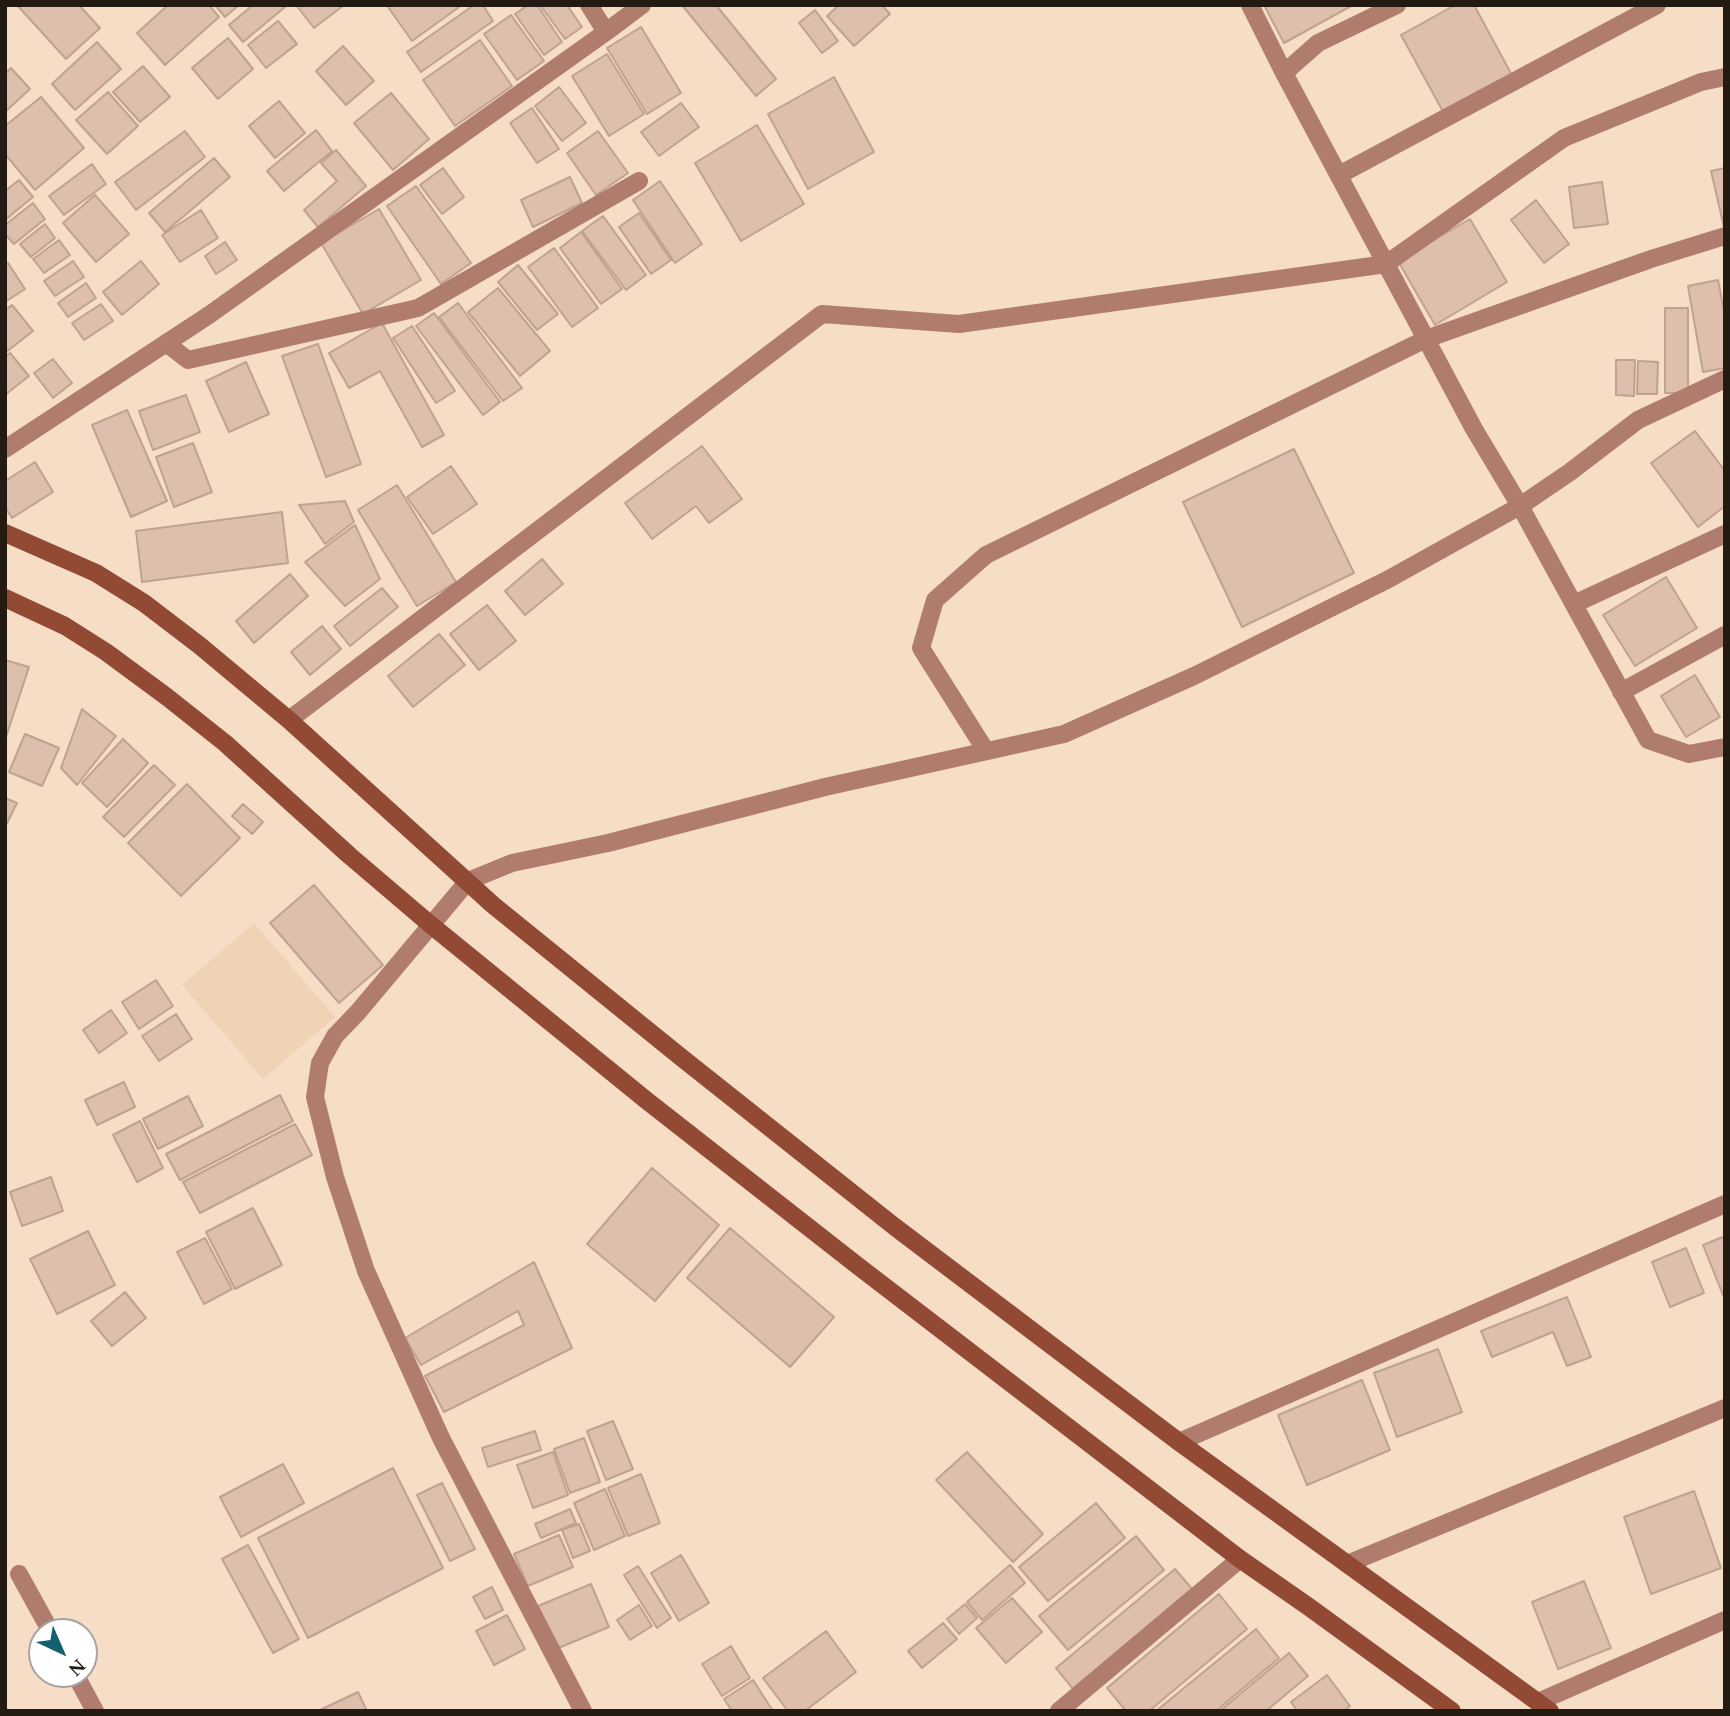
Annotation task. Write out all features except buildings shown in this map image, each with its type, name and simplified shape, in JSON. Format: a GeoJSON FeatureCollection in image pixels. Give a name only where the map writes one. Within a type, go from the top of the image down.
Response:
{"type":"FeatureCollection","features":[{"type":"Feature","properties":{"kind":"main road"},"geometry":{"type":"LineString","coordinates":[[5,533],[96,573],[144,603],[289,720],[503,913],[841,1185],[1179,1442],[1544,1706]]}},
{"type":"Feature","properties":{"kind":"main road"},"geometry":{"type":"LineString","coordinates":[[5,598],[65,626],[167,697],[225,743],[431,925],[657,1108],[1240,1559],[1452,1711]]}},
{"type":"Feature","properties":{"kind":"street"},"geometry":{"type":"LineString","coordinates":[[589,5],[606,33]]}},
{"type":"Feature","properties":{"kind":"street"},"geometry":{"type":"LineString","coordinates":[[5,449],[209,314],[642,5]]}},
{"type":"Feature","properties":{"kind":"street"},"geometry":{"type":"LineString","coordinates":[[1250,5],[1474,429],[1520,506],[1648,740],[1689,754],[1725,747]]}},
{"type":"Feature","properties":{"kind":"street"},"geometry":{"type":"LineString","coordinates":[[1284,73],[1318,43],[1397,5]]}},
{"type":"Feature","properties":{"kind":"street"},"geometry":{"type":"LineString","coordinates":[[1339,175],[1657,5]]}},
{"type":"Feature","properties":{"kind":"street"},"geometry":{"type":"LineString","coordinates":[[289,720],[822,314],[958,324],[1386,264],[1564,138],[1701,82],[1725,77]]}},
{"type":"Feature","properties":{"kind":"street"},"geometry":{"type":"LineString","coordinates":[[166,343],[188,360],[418,308],[639,181]]}},
{"type":"Feature","properties":{"kind":"street"},"geometry":{"type":"LineString","coordinates":[[986,751],[921,648],[935,600],[986,555],[1426,339],[1651,259],[1725,236]]}},
{"type":"Feature","properties":{"kind":"street"},"geometry":{"type":"LineString","coordinates":[[583,1711],[441,1438],[366,1271],[335,1178],[315,1097],[320,1063],[335,1036],[468,881],[486,872],[512,863],[608,843],[825,787],[1063,734],[1194,677],[1387,580],[1520,506],[1638,420],[1725,379]]}},
{"type":"Feature","properties":{"kind":"street"},"geometry":{"type":"LineString","coordinates":[[1574,604],[1725,534]]}},
{"type":"Feature","properties":{"kind":"street"},"geometry":{"type":"LineString","coordinates":[[1621,692],[1725,635]]}},
{"type":"Feature","properties":{"kind":"street"},"geometry":{"type":"LineString","coordinates":[[1179,1442],[1725,1204]]}},
{"type":"Feature","properties":{"kind":"street"},"geometry":{"type":"LineString","coordinates":[[1347,1564],[1725,1408]]}},
{"type":"Feature","properties":{"kind":"street"},"geometry":{"type":"LineString","coordinates":[[1059,1711],[1240,1559]]}},
{"type":"Feature","properties":{"kind":"street"},"geometry":{"type":"LineString","coordinates":[[19,1573],[43,1618]]}},
{"type":"Feature","properties":{"kind":"street"},"geometry":{"type":"LineString","coordinates":[[1544,1706],[1725,1620]]}},
{"type":"Feature","properties":{"kind":"street"},"geometry":{"type":"LineString","coordinates":[[83,1688],[95,1711]]}},
{"type":"Feature","properties":{"kind":"shaded area"},"geometry":{"type":"Polygon","coordinates":[[[254,923],[335,1017],[263,1079],[182,985],[254,923]]]}}]}
